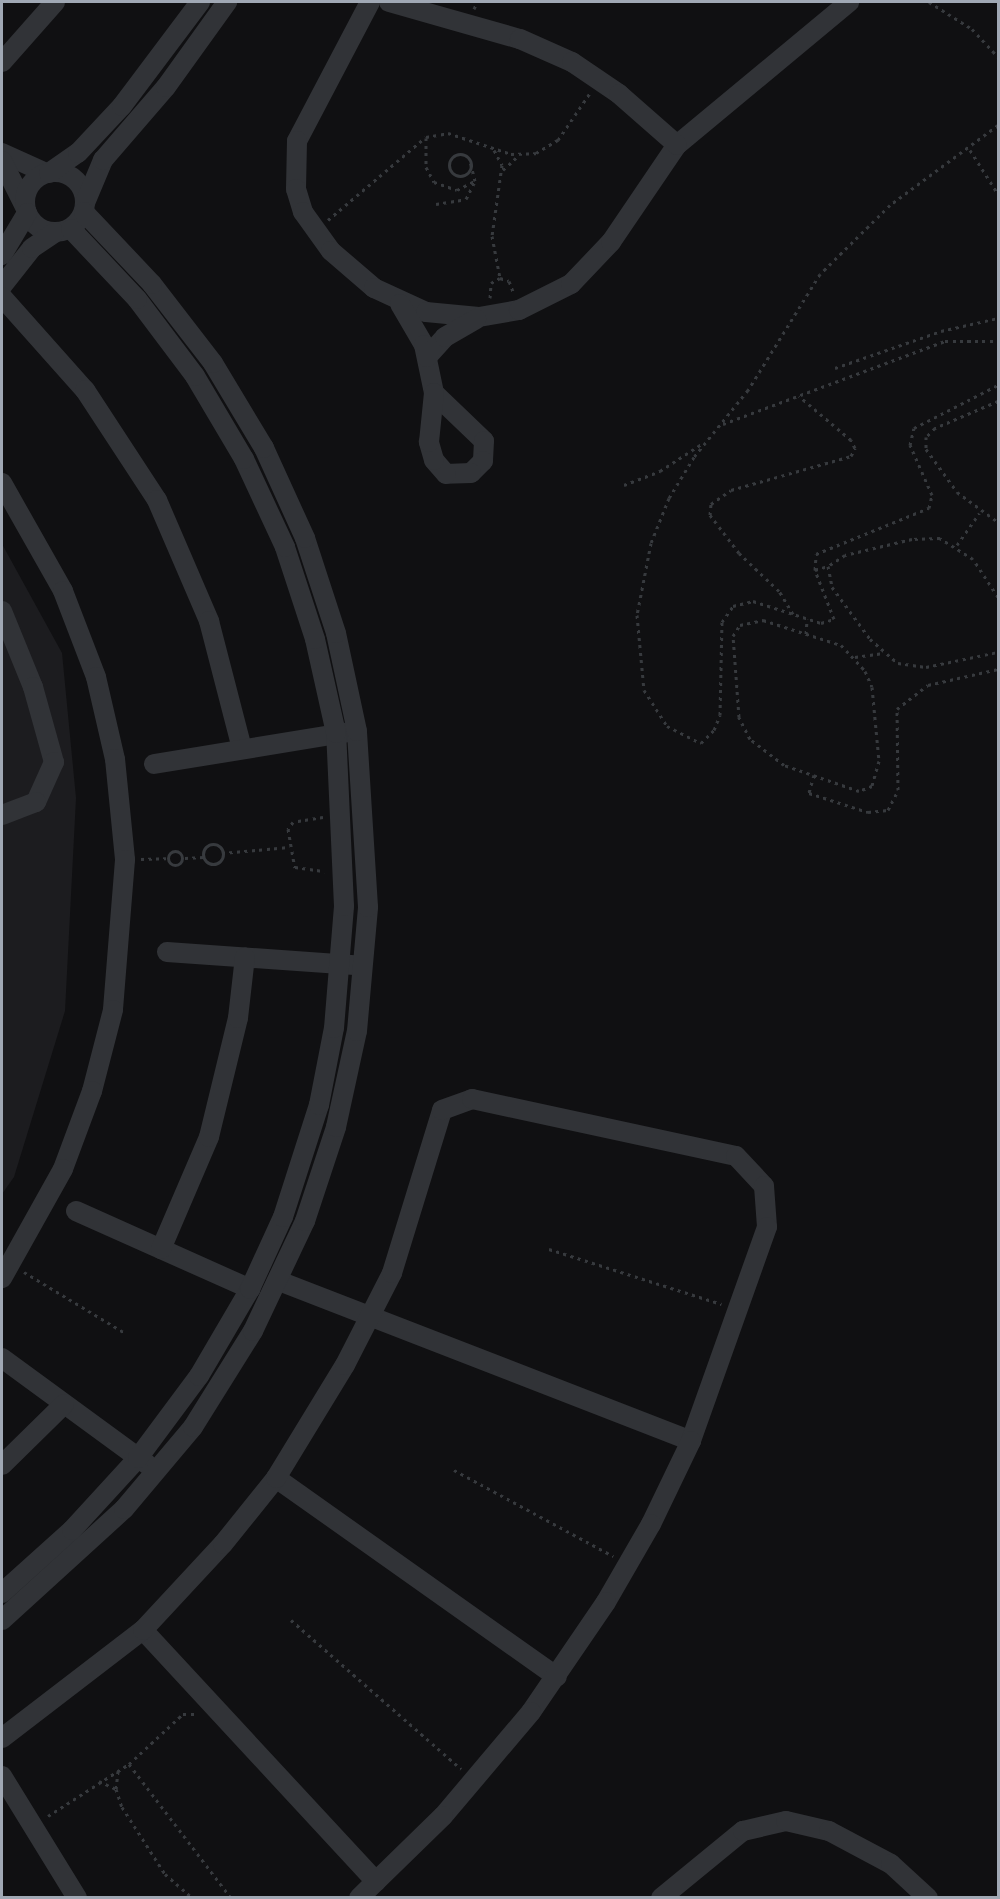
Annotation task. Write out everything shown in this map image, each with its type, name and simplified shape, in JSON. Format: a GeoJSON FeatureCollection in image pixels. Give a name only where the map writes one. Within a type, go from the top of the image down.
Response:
{"type":"FeatureCollection","features":[{"type":"Feature","properties":{"kind":"street"},"geometry":{"type":"LineString","coordinates":[[2,62],[55,2]]}},
{"type":"Feature","properties":{"kind":"street"},"geometry":{"type":"LineString","coordinates":[[2,255],[26,210],[29,187],[86,146],[122,106],[200,2]]}},
{"type":"Feature","properties":{"kind":"street"},"geometry":{"type":"LineString","coordinates":[[2,286],[33,248],[62,231],[85,208],[103,160],[166,87],[227,2]]}},
{"type":"Feature","properties":{"kind":"street"},"geometry":{"type":"LineString","coordinates":[[370,2],[297,141],[296,189],[315,232],[349,269],[400,304],[486,316]]}},
{"type":"Feature","properties":{"kind":"street"},"geometry":{"type":"LineString","coordinates":[[389,2],[520,39],[599,79],[677,145]]}},
{"type":"Feature","properties":{"kind":"street"},"geometry":{"type":"LineString","coordinates":[[427,357],[450,333],[486,316],[519,310],[562,289],[593,265],[677,145],[849,2]]}},
{"type":"Feature","properties":{"kind":"street"},"geometry":{"type":"LineString","coordinates":[[2,153],[47,173],[74,179],[85,208],[184,323],[264,448],[322,585],[357,731],[368,848],[363,965],[338,1116],[316,1190],[279,1281],[224,1380],[156,1471],[89,1545],[2,1620]]}},
{"type":"Feature","properties":{"kind":"street"},"geometry":{"type":"LineString","coordinates":[[2,161],[26,210],[42,230],[62,231],[167,337],[244,459],[301,592],[336,733],[344,848],[341,964],[327,1067],[309,1143],[250,1289],[198,1376],[138,1458],[72,1530],[2,1593]]}},
{"type":"Feature","properties":{"kind":"street"},"geometry":{"type":"LineString","coordinates":[[2,297],[85,390],[157,500],[209,621],[242,748]]}},
{"type":"Feature","properties":{"kind":"street"},"geometry":{"type":"LineString","coordinates":[[400,304],[427,357],[434,393]]}},
{"type":"Feature","properties":{"kind":"street"},"geometry":{"type":"LineString","coordinates":[[2,483],[63,591],[96,677],[115,759],[124,860],[113,1010],[92,1091],[63,1169],[7,1271]]}},
{"type":"Feature","properties":{"kind":"street"},"geometry":{"type":"LineString","coordinates":[[2,610],[33,687],[54,762],[36,802],[2,815]]}},
{"type":"Feature","properties":{"kind":"street"},"geometry":{"type":"LineString","coordinates":[[154,764],[357,731]]}},
{"type":"Feature","properties":{"kind":"street"},"geometry":{"type":"LineString","coordinates":[[167,952],[363,965]]}},
{"type":"Feature","properties":{"kind":"street"},"geometry":{"type":"LineString","coordinates":[[161,1249],[187,1194],[220,1098],[245,957]]}},
{"type":"Feature","properties":{"kind":"street"},"geometry":{"type":"LineString","coordinates":[[2,1738],[143,1630],[276,1478],[370,1320],[413,1216],[435,1119],[461,1099],[723,1151],[747,1164],[764,1186],[769,1213],[691,1441],[629,1564],[557,1677],[475,1781],[359,1898]]}},
{"type":"Feature","properties":{"kind":"street"},"geometry":{"type":"LineString","coordinates":[[76,1211],[250,1289]]}},
{"type":"Feature","properties":{"kind":"street"},"geometry":{"type":"LineString","coordinates":[[279,1281],[370,1320],[691,1441]]}},
{"type":"Feature","properties":{"kind":"street"},"geometry":{"type":"LineString","coordinates":[[2,1358],[156,1471]]}},
{"type":"Feature","properties":{"kind":"street"},"geometry":{"type":"LineString","coordinates":[[2,1465],[64,1404]]}},
{"type":"Feature","properties":{"kind":"street"},"geometry":{"type":"LineString","coordinates":[[276,1478],[557,1677]]}},
{"type":"Feature","properties":{"kind":"street"},"geometry":{"type":"LineString","coordinates":[[143,1630],[376,1882]]}},
{"type":"Feature","properties":{"kind":"street"},"geometry":{"type":"LineString","coordinates":[[2,1776],[77,1898]]}},
{"type":"Feature","properties":{"kind":"street"},"geometry":{"type":"LineString","coordinates":[[661,1898],[736,1835],[786,1821],[815,1825],[891,1864],[928,1898]]}},
{"type":"Feature","properties":{"kind":"path"},"geometry":{"type":"LineString","coordinates":[[929,2],[972,29],[999,57]]}},
{"type":"Feature","properties":{"kind":"path"},"geometry":{"type":"LineString","coordinates":[[502,171],[520,156],[544,150],[558,140],[599,79]]}},
{"type":"Feature","properties":{"kind":"path"},"geometry":{"type":"LineString","coordinates":[[999,125],[970,149],[890,205],[842,250],[800,300],[722,424],[709,438],[669,498],[639,590],[638,665],[653,709],[667,726],[700,743],[720,715],[724,614],[753,601],[828,624],[836,613],[815,570],[821,548],[929,508],[932,495],[910,445],[914,428],[999,385]]}},
{"type":"Feature","properties":{"kind":"path"},"geometry":{"type":"LineString","coordinates":[[315,232],[426,137],[448,133],[520,156]]}},
{"type":"Feature","properties":{"kind":"path"},"geometry":{"type":"LineString","coordinates":[[426,137],[426,167],[434,182],[457,190],[475,181]]}},
{"type":"Feature","properties":{"kind":"path"},"geometry":{"type":"LineString","coordinates":[[493,149],[502,171],[492,236],[500,278],[512,285],[519,310]]}},
{"type":"Feature","properties":{"kind":"path"},"geometry":{"type":"LineString","coordinates":[[970,149],[999,194]]}},
{"type":"Feature","properties":{"kind":"path"},"geometry":{"type":"LineString","coordinates":[[455,155],[470,161],[463,176],[452,171],[455,155]]}},
{"type":"Feature","properties":{"kind":"path"},"geometry":{"type":"LineString","coordinates":[[436,204],[466,199],[475,181],[470,161]]}},
{"type":"Feature","properties":{"kind":"path"},"geometry":{"type":"LineString","coordinates":[[486,316],[489,288],[500,278]]}},
{"type":"Feature","properties":{"kind":"path"},"geometry":{"type":"LineString","coordinates":[[835,368],[932,334],[999,318]]}},
{"type":"Feature","properties":{"kind":"path"},"geometry":{"type":"LineString","coordinates":[[722,424],[945,341],[999,341]]}},
{"type":"Feature","properties":{"kind":"path"},"geometry":{"type":"LineString","coordinates":[[793,614],[779,591],[739,554],[710,515],[711,504],[732,490],[851,456],[855,448],[850,440],[799,396]]}},
{"type":"Feature","properties":{"kind":"path"},"geometry":{"type":"LineString","coordinates":[[999,401],[935,428],[926,437],[934,464],[979,513],[999,522]]}},
{"type":"Feature","properties":{"kind":"path"},"geometry":{"type":"LineString","coordinates":[[624,485],[660,471],[709,438]]}},
{"type":"Feature","properties":{"kind":"path"},"geometry":{"type":"LineString","coordinates":[[957,545],[979,513]]}},
{"type":"Feature","properties":{"kind":"path"},"geometry":{"type":"LineString","coordinates":[[815,570],[828,566],[845,555],[912,539],[940,538],[957,545],[999,597]]}},
{"type":"Feature","properties":{"kind":"path"},"geometry":{"type":"LineString","coordinates":[[828,566],[832,587],[882,653],[898,663],[926,667],[999,652]]}},
{"type":"Feature","properties":{"kind":"path"},"geometry":{"type":"LineString","coordinates":[[806,634],[807,619]]}},
{"type":"Feature","properties":{"kind":"path"},"geometry":{"type":"LineString","coordinates":[[763,620],[841,645],[855,657],[872,687],[878,776],[859,791],[766,754],[750,739],[734,686],[733,636],[740,626],[763,620]]}},
{"type":"Feature","properties":{"kind":"path"},"geometry":{"type":"LineString","coordinates":[[855,657],[882,653]]}},
{"type":"Feature","properties":{"kind":"path"},"geometry":{"type":"LineString","coordinates":[[814,775],[809,793],[868,812],[888,810],[898,790],[897,709],[928,685],[999,669]]}},
{"type":"Feature","properties":{"kind":"path"},"geometry":{"type":"LineString","coordinates":[[327,812],[322,818],[290,823],[290,847],[297,869],[323,870],[331,878]]}},
{"type":"Feature","properties":{"kind":"path"},"geometry":{"type":"LineString","coordinates":[[220,844],[222,853],[222,861],[206,863],[206,846],[220,844]]}},
{"type":"Feature","properties":{"kind":"path"},"geometry":{"type":"LineString","coordinates":[[222,853],[290,847]]}},
{"type":"Feature","properties":{"kind":"path"},"geometry":{"type":"LineString","coordinates":[[124,860],[205,857]]}},
{"type":"Feature","properties":{"kind":"path"},"geometry":{"type":"LineString","coordinates":[[166,858],[167,862],[185,858]]}},
{"type":"Feature","properties":{"kind":"path"},"geometry":{"type":"LineString","coordinates":[[549,1249],[738,1309]]}},
{"type":"Feature","properties":{"kind":"path"},"geometry":{"type":"LineString","coordinates":[[7,1271],[125,1333]]}},
{"type":"Feature","properties":{"kind":"path"},"geometry":{"type":"LineString","coordinates":[[454,1470],[629,1564]]}},
{"type":"Feature","properties":{"kind":"path"},"geometry":{"type":"LineString","coordinates":[[291,1620],[475,1781]]}},
{"type":"Feature","properties":{"kind":"path"},"geometry":{"type":"LineString","coordinates":[[48,1816],[97,1781],[129,1764],[183,1714],[199,1714],[212,1705]]}},
{"type":"Feature","properties":{"kind":"path"},"geometry":{"type":"LineString","coordinates":[[129,1764],[231,1898]]}},
{"type":"Feature","properties":{"kind":"path"},"geometry":{"type":"LineString","coordinates":[[116,1789],[119,1771]]}},
{"type":"Feature","properties":{"kind":"path"},"geometry":{"type":"LineString","coordinates":[[97,1781],[116,1789],[157,1862],[194,1898]]}},
{"type":"Feature","properties":{"kind":"shaded area"},"geometry":{"type":"Polygon","coordinates":[[[2,544],[62,653],[76,798],[65,1011],[14,1177],[2,1194],[2,544]]]}}]}
